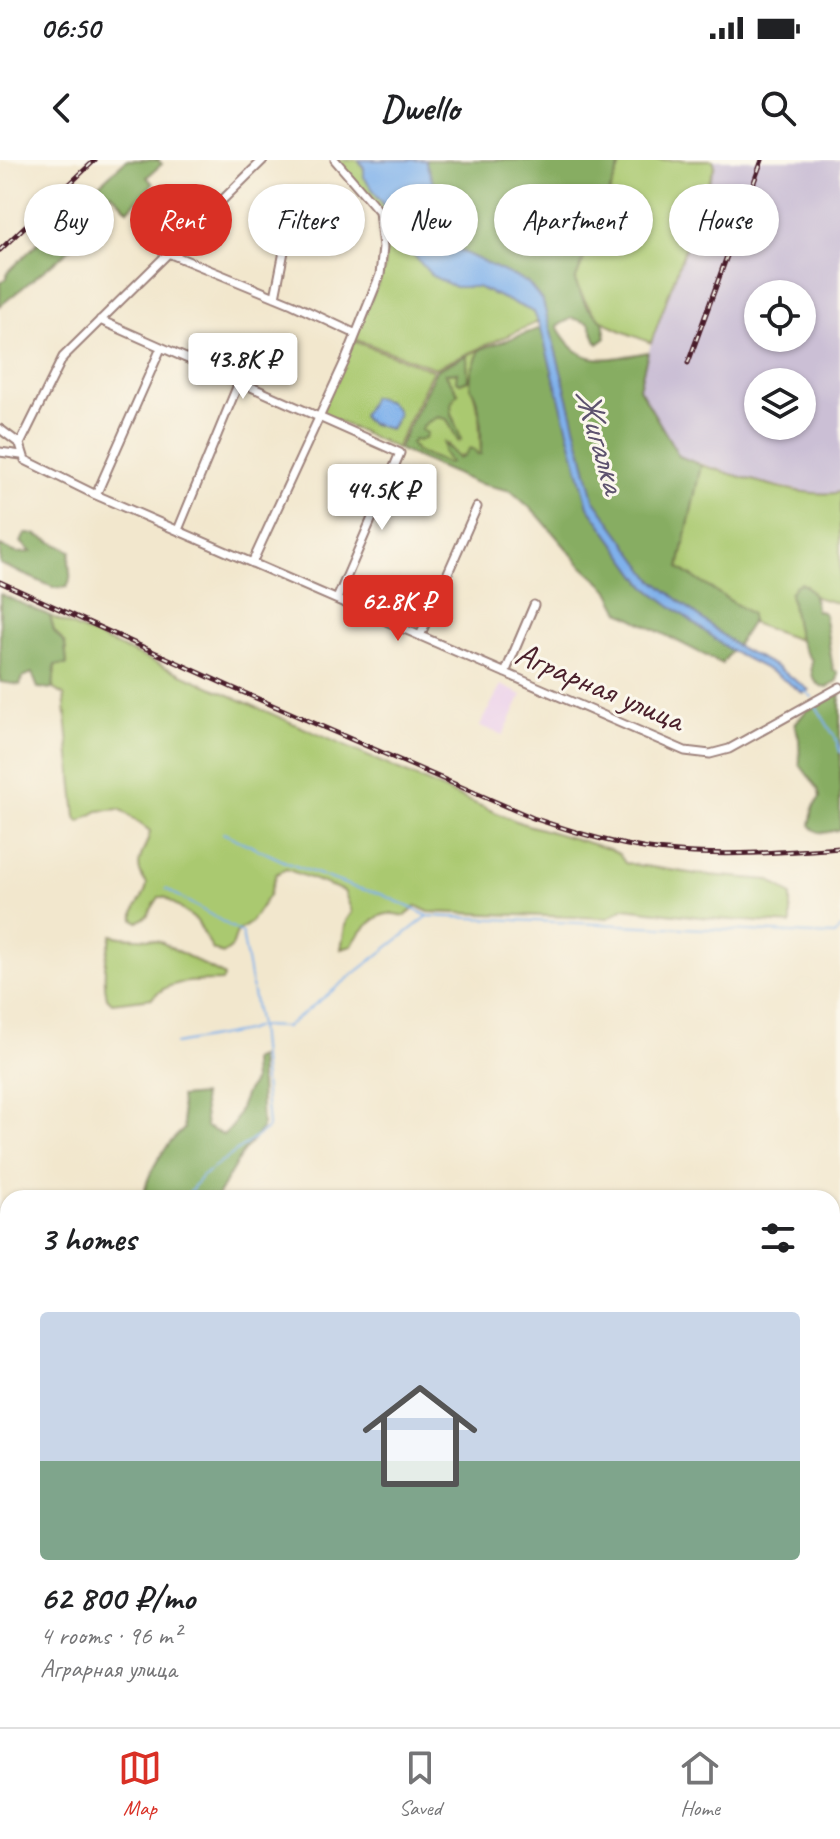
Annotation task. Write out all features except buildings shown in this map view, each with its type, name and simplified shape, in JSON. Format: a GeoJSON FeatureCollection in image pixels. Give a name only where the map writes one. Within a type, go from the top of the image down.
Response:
{"type":"FeatureCollection","features":[{"type":"Feature","properties":{"kind":"street"},"geometry":{"type":"LineString","coordinates":[[232,190],[263,160]]}},
{"type":"Feature","properties":{"kind":"street"},"geometry":{"type":"LineString","coordinates":[[252,563],[380,275],[383,247],[381,218],[375,205],[335,160]]}},
{"type":"Feature","properties":{"kind":"street"},"geometry":{"type":"LineString","coordinates":[[0,452],[21,455],[20,444],[63,357],[165,256]]}},
{"type":"Feature","properties":{"kind":"street"},"geometry":{"type":"LineString","coordinates":[[175,256],[356,334]]}},
{"type":"Feature","properties":{"kind":"street"},"geometry":{"type":"LineString","coordinates":[[275,297],[283,256]]}},
{"type":"Feature","properties":{"kind":"street"},"geometry":{"type":"LineString","coordinates":[[100,320],[400,453],[337,599]]}},
{"type":"Feature","properties":{"kind":"street"},"geometry":{"type":"LineString","coordinates":[[96,495],[161,348]]}},
{"type":"Feature","properties":{"kind":"street"},"geometry":{"type":"LineString","coordinates":[[178,530],[239,382]]}},
{"type":"Feature","properties":{"kind":"street"},"geometry":{"type":"LineString","coordinates":[[0,429],[20,444]]}},
{"type":"Feature","properties":{"kind":"street","name":"Аграрная улица"},"geometry":{"type":"LineString","coordinates":[[21,455],[31,464],[96,495],[676,748],[702,755],[729,749],[840,687]]}},
{"type":"Feature","properties":{"kind":"street"},"geometry":{"type":"LineString","coordinates":[[420,636],[477,507]]}},
{"type":"Feature","properties":{"kind":"street"},"geometry":{"type":"LineString","coordinates":[[505,673],[534,605]]}},
{"type":"Feature","properties":{"kind":"shaded area"},"geometry":{"type":"Polygon","coordinates":[[[713,160],[840,160],[840,492],[826,496],[749,479],[679,456],[639,388],[651,343],[682,256],[779,256],[779,184],[708,184],[715,165],[713,160]]]}},
{"type":"Feature","properties":{"kind":"shaded area"},"geometry":{"type":"Polygon","coordinates":[[[501,685],[522,695],[503,735],[480,726],[501,685]]]}},
{"type":"Feature","properties":{"kind":"green space"},"geometry":{"type":"Polygon","coordinates":[[[126,160],[158,160],[162,164],[147,177],[153,184],[130,184],[128,210],[114,196],[114,184],[99,184],[126,160]]]}},
{"type":"Feature","properties":{"kind":"green space"},"geometry":{"type":"Polygon","coordinates":[[[336,160],[359,160],[381,201],[381,212],[365,190],[365,184],[358,184],[336,160]]]}},
{"type":"Feature","properties":{"kind":"green space"},"geometry":{"type":"Polygon","coordinates":[[[425,160],[622,160],[613,184],[494,184],[494,256],[585,256],[575,281],[586,306],[603,321],[606,338],[598,344],[589,323],[572,318],[557,326],[566,340],[575,350],[595,358],[648,352],[639,388],[679,456],[701,465],[679,568],[751,614],[751,623],[736,646],[652,579],[594,499],[543,302],[528,283],[471,256],[478,256],[478,184],[433,184],[425,160]]]}},
{"type":"Feature","properties":{"kind":"green space"},"geometry":{"type":"Polygon","coordinates":[[[622,160],[713,160],[715,165],[708,184],[669,184],[669,256],[682,256],[651,343],[604,322],[589,307],[575,281],[585,256],[653,256],[653,184],[613,184],[622,160]]]}},
{"type":"Feature","properties":{"kind":"green space"},"geometry":{"type":"Polygon","coordinates":[[[24,256],[62,256],[0,306],[0,283],[7,278],[7,273],[24,256]]]}},
{"type":"Feature","properties":{"kind":"green space"},"geometry":{"type":"Polygon","coordinates":[[[384,256],[421,256],[455,287],[477,287],[534,312],[538,322],[435,368],[354,339],[385,267],[384,256]]]}},
{"type":"Feature","properties":{"kind":"green space"},"geometry":{"type":"Polygon","coordinates":[[[541,328],[588,506],[646,587],[731,651],[722,664],[620,612],[608,589],[511,491],[476,483],[398,449],[436,370],[467,355],[468,380],[460,383],[456,380],[457,372],[445,373],[458,393],[451,410],[461,440],[458,441],[447,419],[438,417],[426,423],[421,430],[427,433],[425,438],[414,439],[411,444],[416,451],[446,463],[450,462],[444,453],[444,443],[459,458],[470,448],[481,454],[479,410],[470,387],[471,372],[479,352],[541,328]]]}},
{"type":"Feature","properties":{"kind":"green space"},"geometry":{"type":"Polygon","coordinates":[[[353,341],[433,370],[396,448],[320,413],[353,341]],[[375,397],[363,418],[390,429],[397,411],[375,397]]]}},
{"type":"Feature","properties":{"kind":"green space"},"geometry":{"type":"Polygon","coordinates":[[[481,349],[470,381],[479,413],[481,454],[456,456],[447,443],[450,463],[446,463],[416,451],[411,443],[422,433],[425,423],[437,417],[447,419],[458,441],[452,405],[458,393],[445,373],[457,372],[460,383],[467,355],[481,349]]]}},
{"type":"Feature","properties":{"kind":"green space"},"geometry":{"type":"Polygon","coordinates":[[[701,465],[791,490],[826,494],[840,492],[840,604],[815,597],[806,585],[790,593],[799,640],[751,623],[751,614],[679,568],[701,465]]]}},
{"type":"Feature","properties":{"kind":"green space"},"geometry":{"type":"Polygon","coordinates":[[[25,534],[35,534],[71,551],[67,587],[55,588],[0,564],[0,546],[17,553],[31,552],[21,542],[25,534]]]}},
{"type":"Feature","properties":{"kind":"green space"},"geometry":{"type":"Polygon","coordinates":[[[801,583],[812,594],[816,610],[824,613],[833,669],[838,673],[837,682],[826,688],[813,677],[812,660],[802,646],[796,629],[790,593],[801,583]]]}},
{"type":"Feature","properties":{"kind":"green space"},"geometry":{"type":"Polygon","coordinates":[[[0,594],[50,616],[54,631],[65,644],[67,665],[55,665],[53,689],[38,688],[32,673],[23,677],[20,685],[0,682],[0,594]]]}},
{"type":"Feature","properties":{"kind":"green space"},"geometry":{"type":"Polygon","coordinates":[[[50,616],[521,823],[609,849],[619,854],[625,863],[696,874],[769,880],[791,895],[791,924],[624,908],[608,918],[429,912],[416,906],[405,915],[387,914],[376,918],[352,946],[341,949],[346,921],[352,912],[344,891],[286,869],[276,874],[269,895],[250,923],[237,932],[232,947],[223,954],[213,950],[197,921],[165,897],[159,897],[147,916],[138,922],[134,914],[147,884],[139,863],[150,831],[120,809],[98,811],[79,822],[76,817],[64,695],[53,689],[55,664],[67,665],[65,644],[54,631],[50,616]]]}},
{"type":"Feature","properties":{"kind":"green space"},"geometry":{"type":"Polygon","coordinates":[[[840,694],[840,829],[820,832],[810,825],[813,808],[820,797],[818,789],[800,765],[795,724],[806,711],[840,694]]]}},
{"type":"Feature","properties":{"kind":"green space"},"geometry":{"type":"Polygon","coordinates":[[[112,935],[159,941],[224,978],[222,981],[176,984],[152,998],[112,1003],[105,990],[105,974],[112,935]]]}},
{"type":"Feature","properties":{"kind":"green space"},"geometry":{"type":"Polygon","coordinates":[[[259,1057],[262,1129],[242,1153],[221,1190],[145,1190],[158,1160],[184,1129],[180,1097],[202,1095],[206,1127],[223,1135],[233,1126],[253,1082],[252,1060],[259,1057]]]}},
{"type":"Feature","properties":{"kind":"water"},"geometry":{"type":"Polygon","coordinates":[[[359,160],[425,160],[433,184],[381,184],[381,201],[364,177],[364,168],[359,160]]]}},
{"type":"Feature","properties":{"kind":"water"},"geometry":{"type":"Polygon","coordinates":[[[414,256],[471,256],[528,283],[543,302],[594,499],[652,579],[736,646],[777,667],[809,690],[803,693],[774,673],[731,651],[646,587],[588,506],[534,312],[477,287],[455,287],[432,276],[414,256]]]}},
{"type":"Feature","properties":{"kind":"water"},"geometry":{"type":"Polygon","coordinates":[[[372,397],[388,403],[397,411],[390,429],[369,423],[362,416],[372,397]]]}},
{"type":"Feature","properties":{"kind":"waterway","name":"Жигалка"},"geometry":{"type":"LineString","coordinates":[[804,690],[812,697]]}},
{"type":"Feature","properties":{"kind":"waterway","name":"Жигалка"},"geometry":{"type":"LineString","coordinates":[[816,706],[836,739],[840,752]]}},
{"type":"Feature","properties":{"kind":"waterway"},"geometry":{"type":"LineString","coordinates":[[223,833],[290,864],[381,894],[428,916]]}},
{"type":"Feature","properties":{"kind":"waterway"},"geometry":{"type":"LineString","coordinates":[[166,889],[242,933],[259,1026],[268,1126],[201,1177],[191,1190]]}},
{"type":"Feature","properties":{"kind":"waterway"},"geometry":{"type":"LineString","coordinates":[[175,1044],[259,1026],[286,1027],[428,916],[835,935],[840,928]]}},
{"type":"Feature","properties":{"kind":"railway"},"geometry":{"type":"LineString","coordinates":[[0,250],[95,160]]}},
{"type":"Feature","properties":{"kind":"railway"},"geometry":{"type":"LineString","coordinates":[[688,363],[762,160]]}},
{"type":"Feature","properties":{"kind":"railway"},"geometry":{"type":"LineString","coordinates":[[0,582],[233,688],[533,818],[568,830],[623,844],[678,852],[739,854],[840,848]]}}]}
